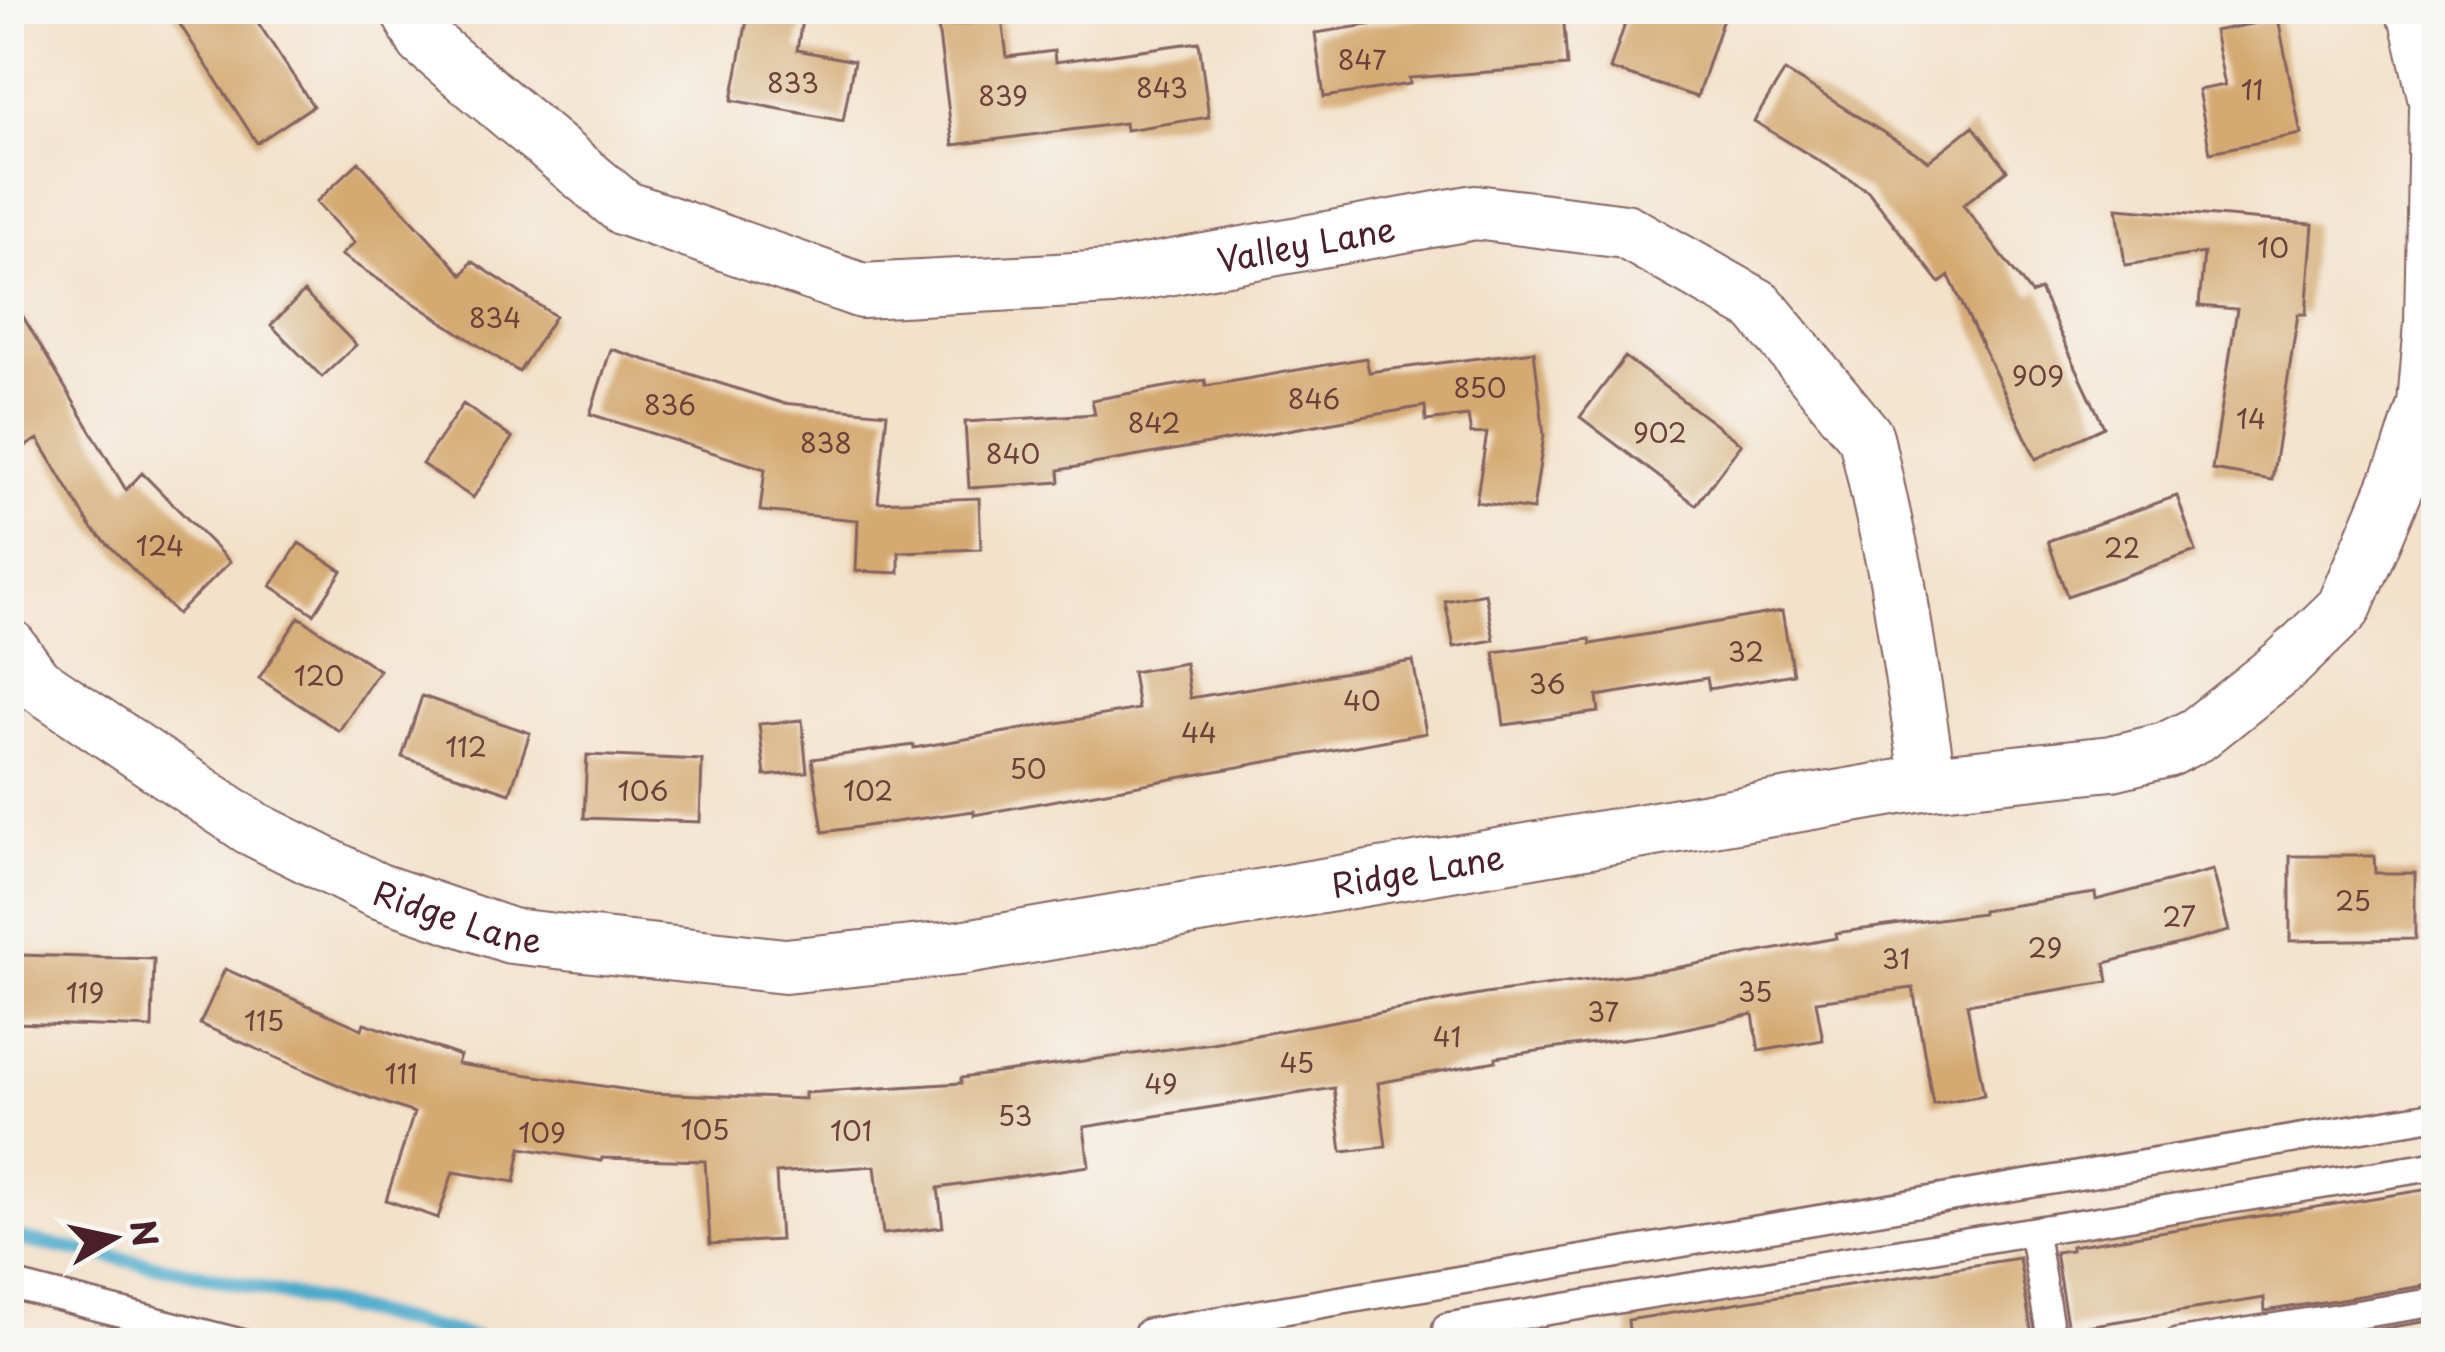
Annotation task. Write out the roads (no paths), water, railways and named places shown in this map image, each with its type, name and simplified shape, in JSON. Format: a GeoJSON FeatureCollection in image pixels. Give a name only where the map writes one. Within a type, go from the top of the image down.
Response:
{"type":"FeatureCollection","features":[{"type":"Feature","properties":{"kind":"street","name":"Valley Lane"},"geometry":{"type":"LineString","coordinates":[[407,9],[424,40],[624,208],[862,291],[1112,278],[1475,212],[1625,231],[1759,306],[1866,436],[1897,579],[1929,782]]}},
{"type":"Feature","properties":{"kind":"street","name":"Ridge Lane"},"geometry":{"type":"LineString","coordinates":[[9,646],[35,682],[250,827],[376,890],[511,936],[785,966],[960,948],[1929,782],[2112,763],[2166,750],[2227,714],[2344,608],[2409,455],[2430,370],[2436,105],[2422,14]]}},
{"type":"Feature","properties":{"kind":"lane"},"geometry":{"type":"LineString","coordinates":[[1148,1333],[2436,1115]]}},
{"type":"Feature","properties":{"kind":"lane"},"geometry":{"type":"LineString","coordinates":[[1446,1343],[1447,1327],[2436,1166]]}},
{"type":"Feature","properties":{"kind":"lane"},"geometry":{"type":"LineString","coordinates":[[2033,1231],[2052,1343]]}},
{"type":"Feature","properties":{"kind":"lane"},"geometry":{"type":"LineString","coordinates":[[9,1284],[241,1343]]}},
{"type":"Feature","properties":{"kind":"lane"},"geometry":{"type":"LineString","coordinates":[[2177,1343],[2436,1302]]}},
{"type":"Feature","properties":{"kind":"waterway"},"geometry":{"type":"LineString","coordinates":[[9,1237],[184,1271],[496,1343]]}}]}
